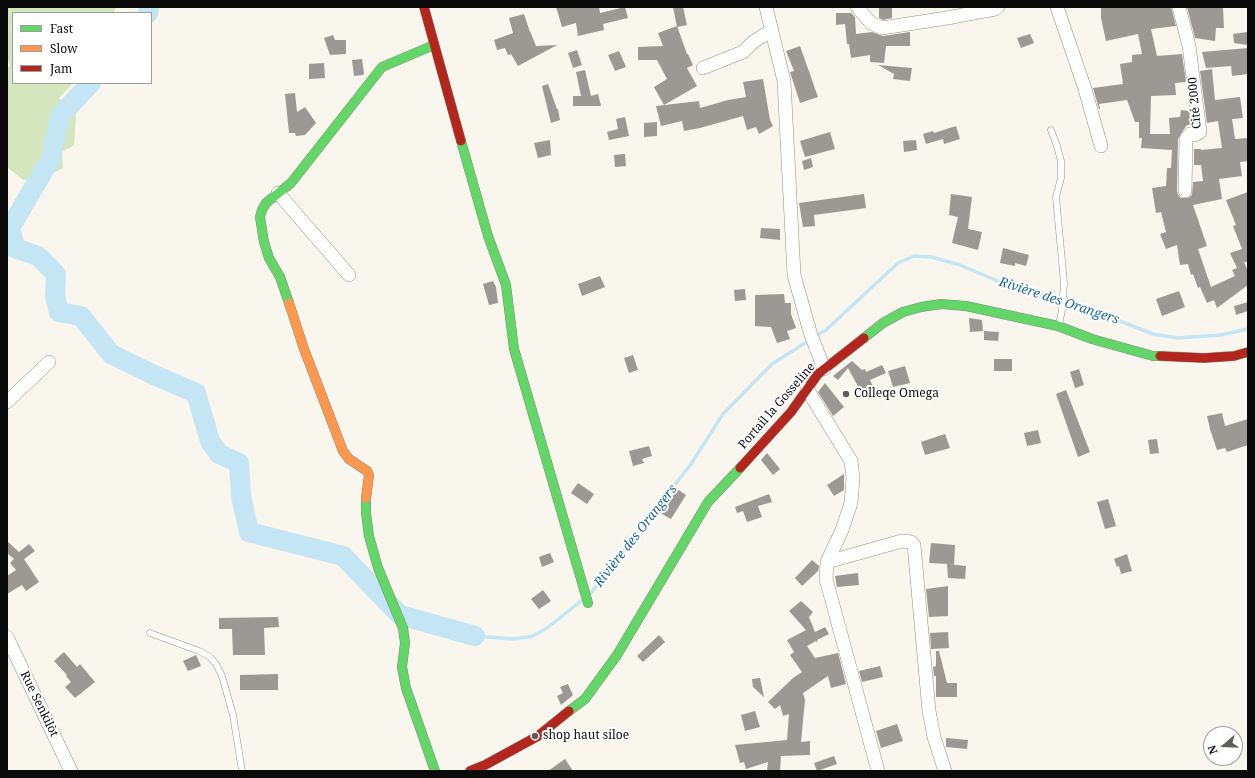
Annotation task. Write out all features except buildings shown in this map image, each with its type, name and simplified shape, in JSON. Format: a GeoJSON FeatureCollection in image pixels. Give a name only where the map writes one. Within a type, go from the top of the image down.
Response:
{"type":"FeatureCollection","features":[{"type":"Feature","properties":{"kind":"street"},"geometry":{"type":"LineString","coordinates":[[424,7],[488,236],[506,285],[514,349],[588,603]]}},
{"type":"Feature","properties":{"kind":"street"},"geometry":{"type":"LineString","coordinates":[[766,7],[784,82],[794,275],[810,332],[824,369]]}},
{"type":"Feature","properties":{"kind":"street"},"geometry":{"type":"LineString","coordinates":[[857,7],[871,23],[882,28],[962,16],[998,7]]}},
{"type":"Feature","properties":{"kind":"street"},"geometry":{"type":"LineString","coordinates":[[1057,7],[1085,89],[1101,146]]}},
{"type":"Feature","properties":{"kind":"street","name":"Cité 2000"},"geometry":{"type":"LineString","coordinates":[[1179,7],[1189,46],[1200,132],[1195,135],[1190,134],[1186,139],[1185,191]]}},
{"type":"Feature","properties":{"kind":"street"},"geometry":{"type":"LineString","coordinates":[[703,68],[743,52],[753,42],[772,30]]}},
{"type":"Feature","properties":{"kind":"street"},"geometry":{"type":"LineString","coordinates":[[434,45],[382,67],[291,183],[266,203],[260,217],[264,242],[269,258],[280,277],[304,349],[343,451],[349,459],[369,475],[366,497],[366,513],[369,536],[378,568],[403,628],[405,643],[402,666],[406,688],[435,771]]}},
{"type":"Feature","properties":{"kind":"street"},"geometry":{"type":"LineString","coordinates":[[278,193],[349,274]]}},
{"type":"Feature","properties":{"kind":"street","name":"Portail la Gosseline"},"geometry":{"type":"LineString","coordinates":[[470,771],[485,765],[538,736],[585,699],[618,655],[708,502],[791,412],[818,374],[883,323],[903,312],[941,304],[966,306],[1058,326],[1092,340],[1153,356],[1204,358],[1234,356],[1248,352]]}},
{"type":"Feature","properties":{"kind":"street"},"geometry":{"type":"LineString","coordinates":[[7,402],[49,362]]}},
{"type":"Feature","properties":{"kind":"street"},"geometry":{"type":"LineString","coordinates":[[807,389],[851,461],[853,478],[851,503],[842,530],[827,562],[826,579],[878,771]]}},
{"type":"Feature","properties":{"kind":"street"},"geometry":{"type":"LineString","coordinates":[[827,562],[902,541],[911,542],[914,545],[929,712],[934,738],[945,771]]}},
{"type":"Feature","properties":{"kind":"street","name":"Rue Senkilòt"},"geometry":{"type":"LineString","coordinates":[[7,638],[71,771]]}},
{"type":"Feature","properties":{"kind":"lane"},"geometry":{"type":"LineString","coordinates":[[1051,130],[1058,146],[1061,161],[1061,178],[1056,197],[1064,283],[1062,310],[1058,326]]}},
{"type":"Feature","properties":{"kind":"lane"},"geometry":{"type":"LineString","coordinates":[[150,633],[199,651],[210,657],[216,664],[222,676],[233,715],[242,771]]}},
{"type":"Feature","properties":{"kind":"green space"},"geometry":{"type":"Polygon","coordinates":[[[7,7],[116,7],[114,12],[12,12],[12,84],[72,84],[59,98],[76,114],[74,145],[62,152],[63,168],[46,176],[23,180],[7,167],[7,68],[10,66],[7,57],[7,7]]]}},
{"type":"Feature","properties":{"kind":"waterway","name":"Rivière des Orangers"},"geometry":{"type":"LineString","coordinates":[[148,12],[149,7]]}},
{"type":"Feature","properties":{"kind":"waterway","name":"Rivière des Orangers"},"geometry":{"type":"LineString","coordinates":[[90,84],[60,116],[51,158],[10,228],[15,248],[38,256],[56,274],[55,296],[59,312],[81,316],[111,354],[196,393],[210,441],[219,454],[239,463],[241,496],[249,532],[343,556],[400,615],[475,636]]}},
{"type":"Feature","properties":{"kind":"waterway","name":"Rivière des Orangers"},"geometry":{"type":"LineString","coordinates":[[815,336],[826,330],[898,263],[914,256],[931,257],[960,265],[1012,287],[1074,303],[1153,334],[1178,338],[1221,335],[1248,329]]}},
{"type":"Feature","properties":{"kind":"waterway","name":"Rivière des Orangers"},"geometry":{"type":"LineString","coordinates":[[591,593],[691,464],[723,414],[772,364],[810,340]]}},
{"type":"Feature","properties":{"kind":"waterway","name":"Rivière des Orangers"},"geometry":{"type":"LineString","coordinates":[[475,636],[514,639],[533,636],[547,628],[581,601]]}},
{"type":"Feature","properties":{"kind":"traffic: fast"},"geometry":{"type":"LineString","coordinates":[[289,303],[280,277],[269,258],[264,242],[260,217],[262,210],[266,203],[291,183],[382,67],[434,45]]}},
{"type":"Feature","properties":{"kind":"traffic: fast"},"geometry":{"type":"LineString","coordinates":[[461,141],[488,236],[506,285],[514,349],[588,603]]}},
{"type":"Feature","properties":{"kind":"traffic: fast"},"geometry":{"type":"LineString","coordinates":[[864,338],[883,323],[903,312],[941,304],[966,306],[1058,326],[1092,339],[1153,356],[1160,356]]}},
{"type":"Feature","properties":{"kind":"traffic: fast"},"geometry":{"type":"LineString","coordinates":[[569,711],[585,699],[617,655],[708,502],[740,468]]}},
{"type":"Feature","properties":{"kind":"traffic: fast"},"geometry":{"type":"LineString","coordinates":[[366,498],[369,536],[378,568],[403,628],[405,643],[402,667],[406,688],[435,771]]}},
{"type":"Feature","properties":{"kind":"traffic: slow"},"geometry":{"type":"LineString","coordinates":[[289,303],[304,349],[343,451],[349,459],[367,471],[369,475],[366,498]]}},
{"type":"Feature","properties":{"kind":"traffic: jam"},"geometry":{"type":"LineString","coordinates":[[424,7],[461,141]]}},
{"type":"Feature","properties":{"kind":"traffic: jam"},"geometry":{"type":"LineString","coordinates":[[740,468],[791,412],[818,374],[864,338]]}},
{"type":"Feature","properties":{"kind":"traffic: jam"},"geometry":{"type":"LineString","coordinates":[[1160,356],[1204,358],[1234,356],[1248,352]]}},
{"type":"Feature","properties":{"kind":"traffic: jam"},"geometry":{"type":"LineString","coordinates":[[470,771],[485,765],[538,736],[569,711]]}},
{"type":"Feature","properties":{"kind":"place","name":"Colleqe Omega"},"geometry":{"type":"Point","coordinates":[846,394]}},
{"type":"Feature","properties":{"kind":"place","name":"shop haut siloe"},"geometry":{"type":"Point","coordinates":[535,736]}}]}
